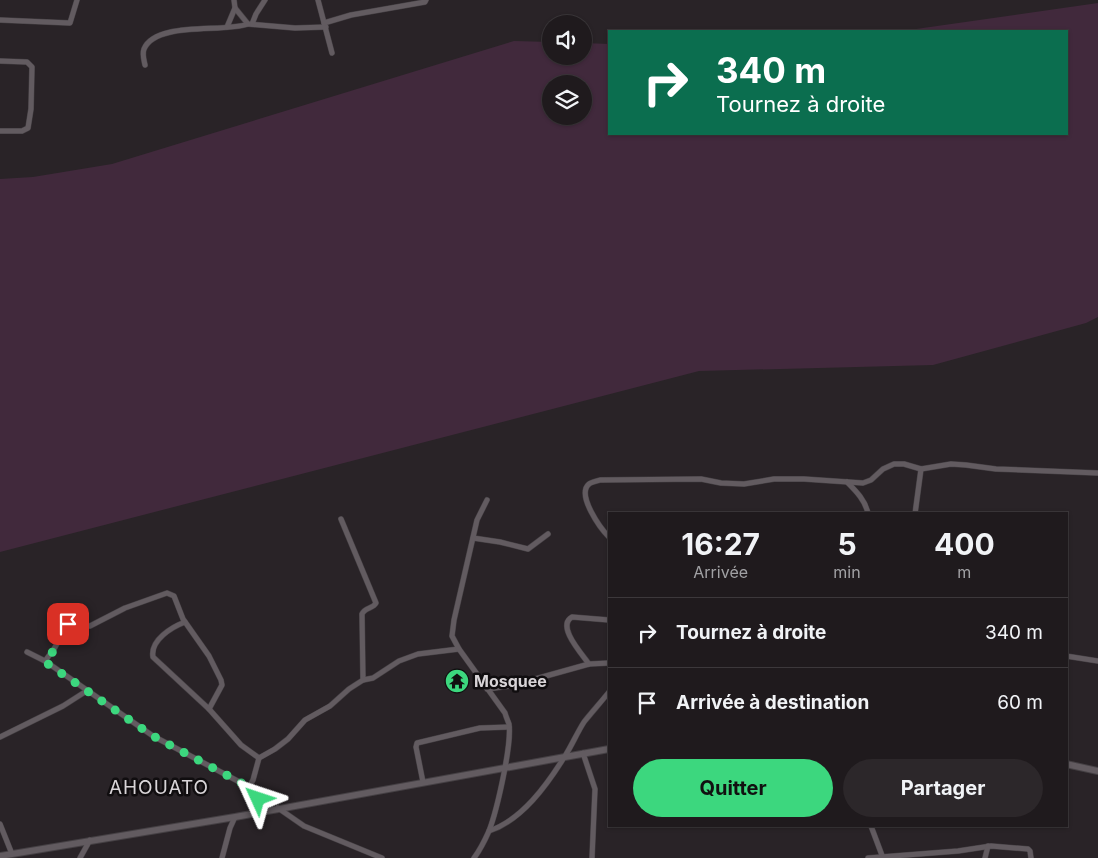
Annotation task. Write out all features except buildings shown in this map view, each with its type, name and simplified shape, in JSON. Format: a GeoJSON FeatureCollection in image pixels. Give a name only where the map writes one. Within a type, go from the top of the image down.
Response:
{"type":"FeatureCollection","features":[{"type":"Feature","properties":{"kind":"street"},"geometry":{"type":"LineString","coordinates":[[0,20],[70,23],[77,0]]}},
{"type":"Feature","properties":{"kind":"street"},"geometry":{"type":"LineString","coordinates":[[227,27],[235,8],[234,0]]}},
{"type":"Feature","properties":{"kind":"street"},"geometry":{"type":"LineString","coordinates":[[250,24],[265,0]]}},
{"type":"Feature","properties":{"kind":"street"},"geometry":{"type":"LineString","coordinates":[[318,0],[332,53]]}},
{"type":"Feature","properties":{"kind":"street"},"geometry":{"type":"LineString","coordinates":[[145,65],[144,49],[148,43],[160,34],[240,27],[250,24],[295,28],[325,25],[350,15],[410,5],[425,2],[426,0]]}},
{"type":"Feature","properties":{"kind":"street"},"geometry":{"type":"LineString","coordinates":[[235,8],[250,24]]}},
{"type":"Feature","properties":{"kind":"street"},"geometry":{"type":"LineString","coordinates":[[0,61],[27,62],[32,67],[31,109],[28,128],[22,131],[0,132]]}},
{"type":"Feature","properties":{"kind":"street"},"geometry":{"type":"LineString","coordinates":[[608,536],[593,515],[585,495],[589,483],[600,480],[701,479],[721,484],[744,484],[774,479],[804,479],[863,483],[871,480],[883,469],[894,464],[904,464],[921,469],[950,464],[996,469],[1098,473]]}},
{"type":"Feature","properties":{"kind":"street"},"geometry":{"type":"LineString","coordinates":[[915,512],[921,469]]}},
{"type":"Feature","properties":{"kind":"street"},"geometry":{"type":"LineString","coordinates":[[847,482],[867,506],[868,512]]}},
{"type":"Feature","properties":{"kind":"street"},"geometry":{"type":"LineString","coordinates":[[474,858],[489,831],[504,767],[509,727],[505,713],[459,649],[452,636],[452,630],[477,520],[487,500]]}},
{"type":"Feature","properties":{"kind":"street"},"geometry":{"type":"LineString","coordinates":[[341,520],[376,603],[362,614],[363,680]]}},
{"type":"Feature","properties":{"kind":"street"},"geometry":{"type":"LineString","coordinates":[[473,538],[528,549],[548,534]]}},
{"type":"Feature","properties":{"kind":"street"},"geometry":{"type":"LineString","coordinates":[[45,662],[68,624],[90,626],[125,608],[167,593],[174,596],[185,622],[209,656],[221,680],[222,685],[210,709]]}},
{"type":"Feature","properties":{"kind":"street"},"geometry":{"type":"LineString","coordinates":[[589,664],[568,633],[566,624],[568,619],[572,617],[608,620]]}},
{"type":"Feature","properties":{"kind":"street"},"geometry":{"type":"LineString","coordinates":[[185,622],[170,628],[157,643],[152,653],[153,657],[210,709],[241,745],[259,758]]}},
{"type":"Feature","properties":{"kind":"street"},"geometry":{"type":"LineString","coordinates":[[249,787],[259,758],[276,749],[304,720],[330,706],[349,689],[363,680],[373,678],[399,661],[418,654],[459,649]]}},
{"type":"Feature","properties":{"kind":"street"},"geometry":{"type":"LineString","coordinates":[[27,652],[88,690],[153,736],[249,787],[268,810]]}},
{"type":"Feature","properties":{"kind":"street"},"geometry":{"type":"LineString","coordinates":[[1068,656],[1098,660]]}},
{"type":"Feature","properties":{"kind":"street"},"geometry":{"type":"LineString","coordinates":[[487,688],[510,686],[589,664],[608,663]]}},
{"type":"Feature","properties":{"kind":"street"},"geometry":{"type":"LineString","coordinates":[[0,737],[63,706],[88,690]]}},
{"type":"Feature","properties":{"kind":"street"},"geometry":{"type":"LineString","coordinates":[[489,831],[511,820],[541,790],[565,756],[584,724],[608,693]]}},
{"type":"Feature","properties":{"kind":"street"},"geometry":{"type":"LineString","coordinates":[[423,782],[416,747],[417,743],[480,728],[509,727]]}},
{"type":"Feature","properties":{"kind":"street"},"geometry":{"type":"LineString","coordinates":[[0,856],[235,817],[608,749]]}},
{"type":"Feature","properties":{"kind":"street"},"geometry":{"type":"LineString","coordinates":[[583,753],[595,789],[592,858]]}},
{"type":"Feature","properties":{"kind":"street"},"geometry":{"type":"LineString","coordinates":[[1068,764],[1098,771]]}},
{"type":"Feature","properties":{"kind":"street"},"geometry":{"type":"LineString","coordinates":[[278,808],[304,826],[382,858]]}},
{"type":"Feature","properties":{"kind":"street"},"geometry":{"type":"LineString","coordinates":[[222,858],[235,817]]}},
{"type":"Feature","properties":{"kind":"street"},"geometry":{"type":"LineString","coordinates":[[0,824],[12,854]]}},
{"type":"Feature","properties":{"kind":"street"},"geometry":{"type":"LineString","coordinates":[[871,827],[883,857]]}},
{"type":"Feature","properties":{"kind":"street"},"geometry":{"type":"LineString","coordinates":[[80,858],[90,840]]}},
{"type":"Feature","properties":{"kind":"street"},"geometry":{"type":"LineString","coordinates":[[985,858],[988,846]]}},
{"type":"Feature","properties":{"kind":"street"},"geometry":{"type":"LineString","coordinates":[[868,858],[958,852],[988,846],[1028,849],[1031,858]]}},
{"type":"Feature","properties":{"kind":"shaded area"},"geometry":{"type":"Polygon","coordinates":[[[1098,3],[1098,317],[1086,323],[933,365],[699,371],[0,552],[0,179],[33,177],[112,164],[514,41],[542,42],[542,65],[592,65],[592,43],[608,44],[608,135],[1068,135],[1068,30],[909,30],[1098,3]]]}},
{"type":"Feature","properties":{"kind":"place","name":"Mosquee"},"geometry":{"type":"Point","coordinates":[457,681]}},
{"type":"Feature","properties":{"kind":"district","name":"AHOUATO"},"geometry":{"type":"Point","coordinates":[159,787]}},
{"type":"Feature","properties":{"kind":"route"},"geometry":{"type":"LineString","coordinates":[[68,624],[45,662],[153,736],[249,787],[258,799]]}}]}
